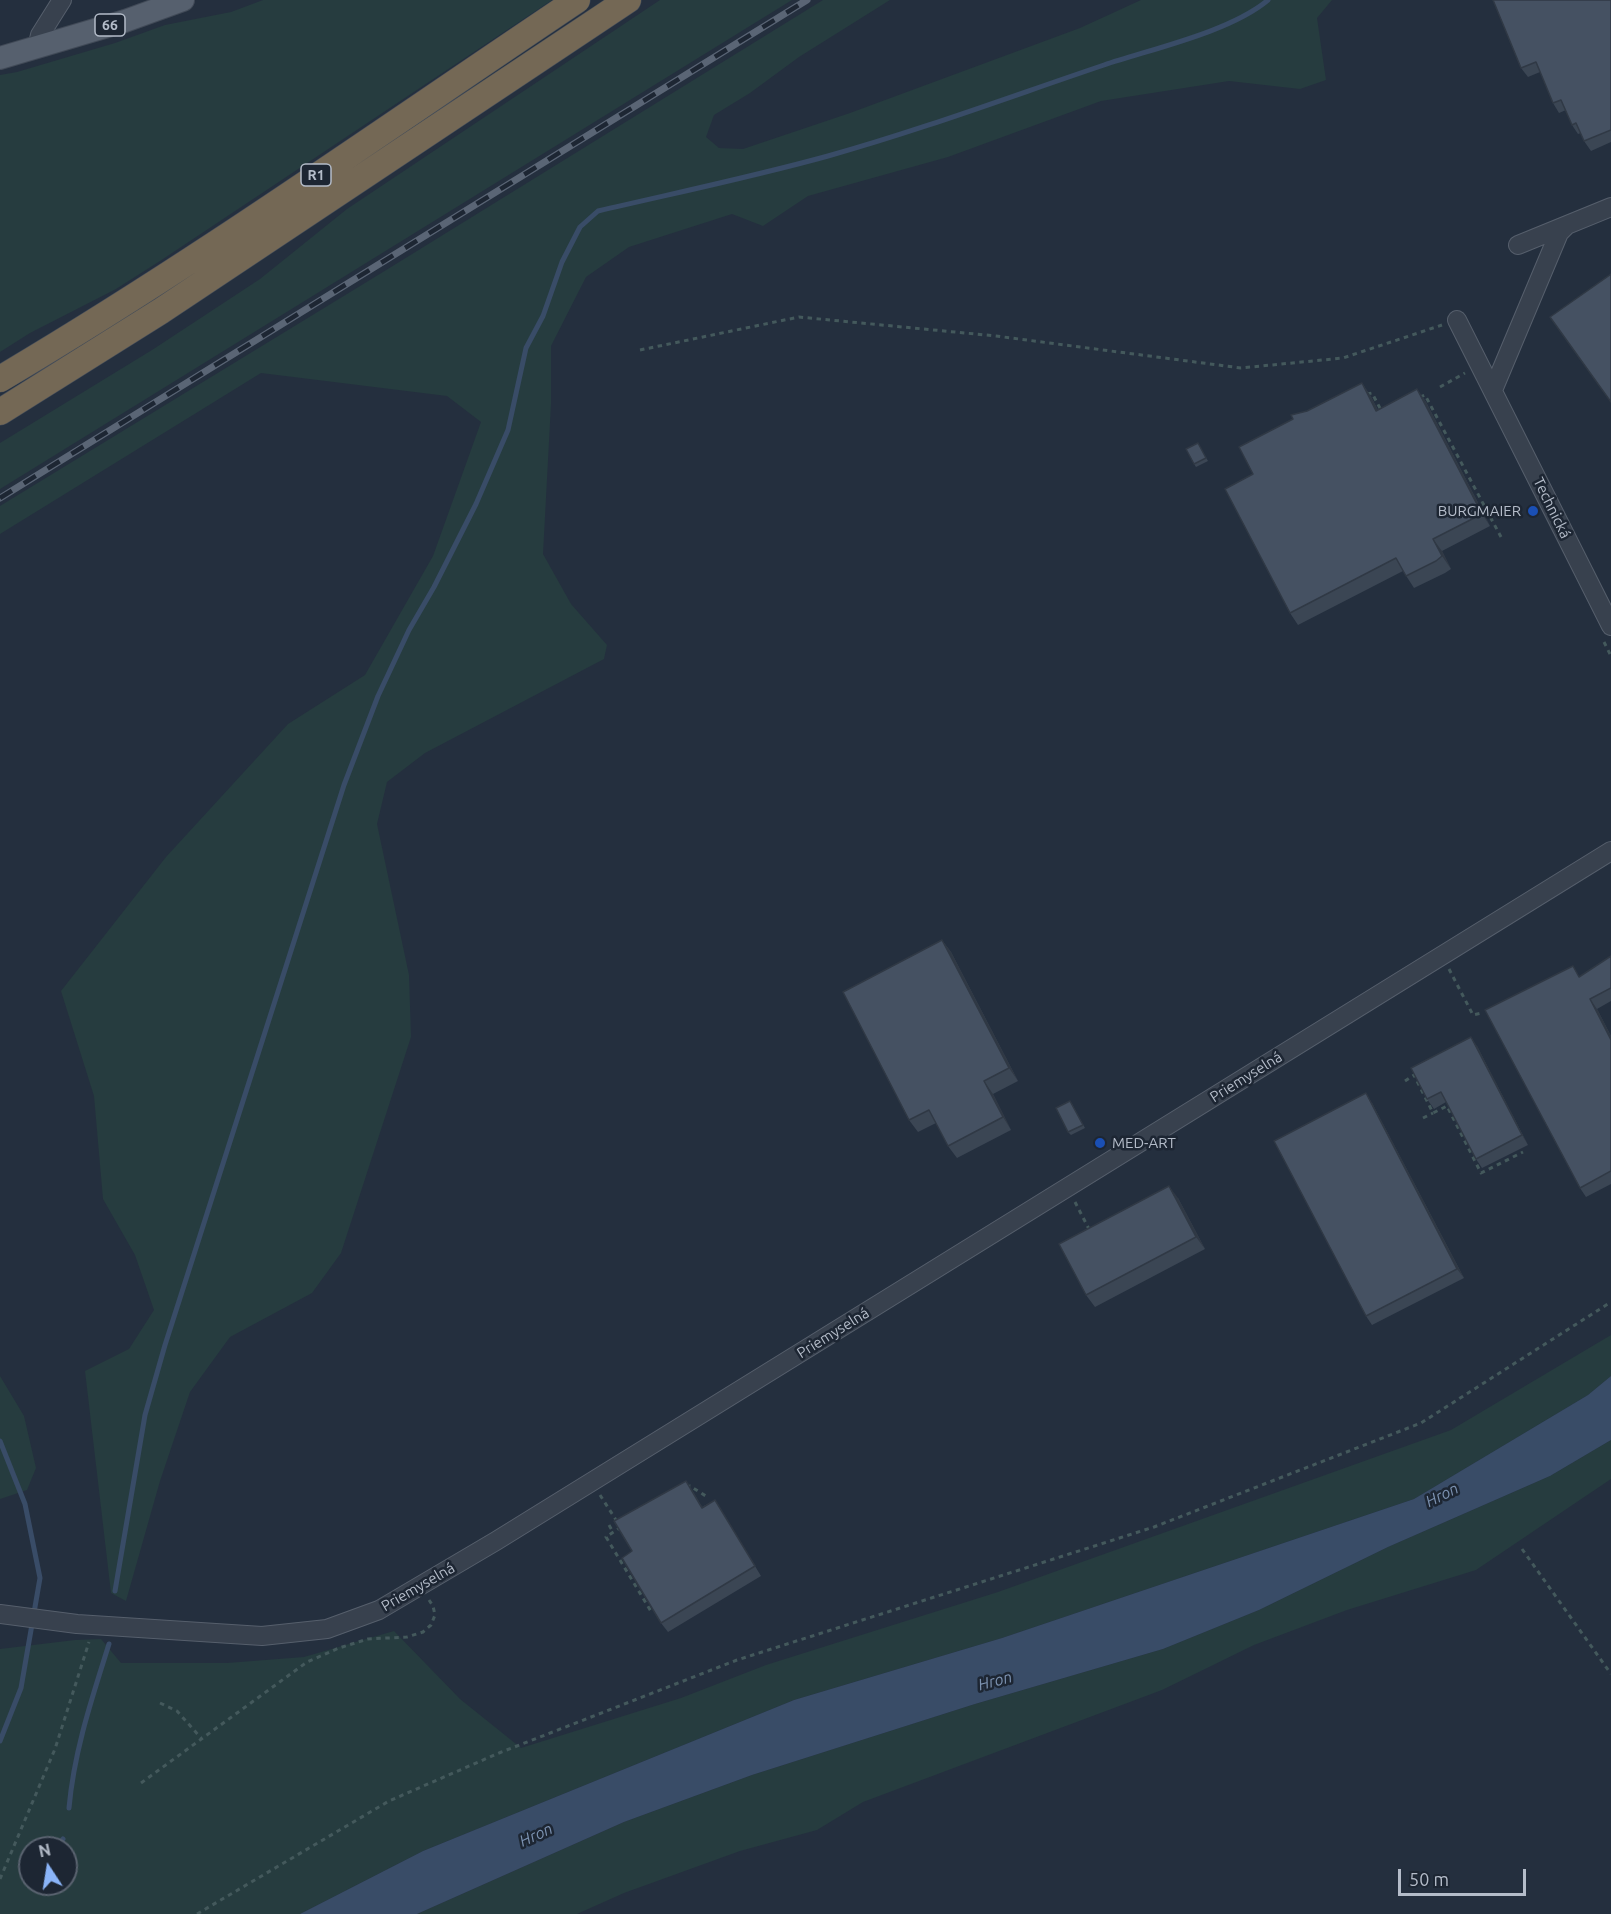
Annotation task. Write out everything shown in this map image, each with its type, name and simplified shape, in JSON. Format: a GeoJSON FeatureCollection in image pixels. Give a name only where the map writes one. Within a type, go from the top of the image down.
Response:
{"type":"FeatureCollection","features":[{"type":"Feature","properties":{"kind":"highway","name":"R1"},"geometry":{"type":"LineString","coordinates":[[0,379],[240,226],[577,0]]}},
{"type":"Feature","properties":{"kind":"highway","name":"R1"},"geometry":{"type":"LineString","coordinates":[[0,411],[161,311],[628,0]]}},
{"type":"Feature","properties":{"kind":"main road","name":"66"},"geometry":{"type":"LineString","coordinates":[[0,58],[183,0]]}},
{"type":"Feature","properties":{"kind":"street"},"geometry":{"type":"LineString","coordinates":[[37,48],[40,35],[62,0]]}},
{"type":"Feature","properties":{"kind":"street"},"geometry":{"type":"LineString","coordinates":[[1518,245],[1611,207]]}},
{"type":"Feature","properties":{"kind":"street"},"geometry":{"type":"LineString","coordinates":[[1493,390],[1559,233],[1566,226]]}},
{"type":"Feature","properties":{"kind":"street","name":"Technická"},"geometry":{"type":"LineString","coordinates":[[1457,320],[1611,626]]}},
{"type":"Feature","properties":{"kind":"street","name":"Priemyselná"},"geometry":{"type":"LineString","coordinates":[[0,1614],[76,1624],[262,1636],[327,1629],[346,1624],[379,1610],[666,1436],[1611,851]]}},
{"type":"Feature","properties":{"kind":"path"},"geometry":{"type":"LineString","coordinates":[[640,350],[799,317],[996,336],[1241,368],[1343,358],[1457,320]]}},
{"type":"Feature","properties":{"kind":"path"},"geometry":{"type":"LineString","coordinates":[[1440,387],[1457,377]]}},
{"type":"Feature","properties":{"kind":"path"},"geometry":{"type":"LineString","coordinates":[[1358,398],[1372,393],[1384,416]]}},
{"type":"Feature","properties":{"kind":"path"},"geometry":{"type":"LineString","coordinates":[[1416,399],[1425,395],[1501,537]]}},
{"type":"Feature","properties":{"kind":"path"},"geometry":{"type":"LineString","coordinates":[[1447,965],[1473,1015],[1482,1013]]}},
{"type":"Feature","properties":{"kind":"path"},"geometry":{"type":"LineString","coordinates":[[1405,1081],[1423,1071]]}},
{"type":"Feature","properties":{"kind":"path"},"geometry":{"type":"LineString","coordinates":[[1414,1075],[1433,1113]]}},
{"type":"Feature","properties":{"kind":"path"},"geometry":{"type":"LineString","coordinates":[[1423,1118],[1447,1106],[1481,1173],[1523,1152]]}},
{"type":"Feature","properties":{"kind":"path"},"geometry":{"type":"LineString","coordinates":[[1073,1198],[1095,1239]]}},
{"type":"Feature","properties":{"kind":"path"},"geometry":{"type":"LineString","coordinates":[[197,1914],[389,1801],[499,1753],[737,1660],[1154,1527],[1421,1423],[1611,1302]]}},
{"type":"Feature","properties":{"kind":"path"},"geometry":{"type":"LineString","coordinates":[[681,1491],[690,1485],[709,1498]]}},
{"type":"Feature","properties":{"kind":"path"},"geometry":{"type":"LineString","coordinates":[[600,1494],[621,1528]]}},
{"type":"Feature","properties":{"kind":"path"},"geometry":{"type":"LineString","coordinates":[[631,1522],[606,1537],[652,1613]]}},
{"type":"Feature","properties":{"kind":"path"},"geometry":{"type":"LineString","coordinates":[[609,1525],[613,1532]]}},
{"type":"Feature","properties":{"kind":"path"},"geometry":{"type":"LineString","coordinates":[[1522,1549],[1611,1674]]}},
{"type":"Feature","properties":{"kind":"path"},"geometry":{"type":"LineString","coordinates":[[617,1566],[622,1563]]}},
{"type":"Feature","properties":{"kind":"path"},"geometry":{"type":"LineString","coordinates":[[141,1783],[307,1662],[339,1647],[368,1639],[407,1637],[423,1632],[431,1625],[435,1615],[433,1606],[420,1586]]}},
{"type":"Feature","properties":{"kind":"path"},"geometry":{"type":"LineString","coordinates":[[638,1601],[643,1598]]}},
{"type":"Feature","properties":{"kind":"path"},"geometry":{"type":"LineString","coordinates":[[0,1879],[55,1749],[91,1637]]}},
{"type":"Feature","properties":{"kind":"path"},"geometry":{"type":"LineString","coordinates":[[160,1702],[177,1711],[201,1738]]}},
{"type":"Feature","properties":{"kind":"green space"},"geometry":{"type":"Polygon","coordinates":[[[263,0],[552,0],[160,261],[116,289],[30,333],[0,352],[0,75],[115,43],[165,25],[231,12],[263,0]]]}},
{"type":"Feature","properties":{"kind":"green space"},"geometry":{"type":"Polygon","coordinates":[[[660,0],[792,0],[0,489],[0,443],[152,350],[260,279],[347,209],[660,0]]]}},
{"type":"Feature","properties":{"kind":"green space"},"geometry":{"type":"Polygon","coordinates":[[[823,0],[890,0],[799,57],[750,93],[714,115],[706,137],[719,148],[743,149],[850,113],[1080,28],[1141,0],[1332,0],[1317,18],[1326,80],[1300,89],[1229,81],[1101,101],[948,157],[808,196],[763,226],[732,214],[629,247],[586,277],[551,346],[551,404],[543,554],[571,604],[607,645],[604,659],[425,753],[387,782],[377,824],[409,975],[411,1037],[341,1253],[312,1293],[230,1337],[190,1392],[160,1481],[126,1601],[111,1593],[85,1371],[129,1349],[154,1310],[135,1255],[103,1199],[94,1096],[61,991],[166,857],[288,724],[365,675],[433,556],[481,422],[447,396],[261,373],[0,534],[0,506],[823,0]]]}},
{"type":"Feature","properties":{"kind":"green space"},"geometry":{"type":"Polygon","coordinates":[[[1611,1335],[1611,1376],[1588,1395],[1414,1499],[1002,1638],[794,1700],[423,1851],[300,1914],[0,1914],[0,1649],[101,1639],[121,1663],[227,1663],[304,1657],[394,1631],[460,1699],[521,1748],[681,1698],[766,1665],[998,1592],[1451,1430],[1611,1335]]]}},
{"type":"Feature","properties":{"kind":"green space"},"geometry":{"type":"Polygon","coordinates":[[[0,1376],[24,1416],[36,1468],[27,1490],[0,1499],[0,1376]]]}},
{"type":"Feature","properties":{"kind":"green space"},"geometry":{"type":"Polygon","coordinates":[[[1611,1440],[1611,1479],[1476,1570],[1347,1610],[1254,1645],[1162,1690],[863,1802],[817,1830],[740,1851],[624,1893],[577,1914],[417,1914],[624,1822],[752,1775],[975,1704],[1163,1649],[1259,1610],[1388,1547],[1550,1476],[1611,1440]]]}},
{"type":"Feature","properties":{"kind":"water","name":"Hron"},"geometry":{"type":"Polygon","coordinates":[[[1611,1376],[1611,1440],[1550,1476],[1388,1547],[1259,1610],[1163,1649],[975,1704],[752,1775],[624,1822],[417,1914],[300,1914],[423,1851],[794,1700],[1002,1638],[1414,1499],[1588,1395],[1611,1376]]]}},
{"type":"Feature","properties":{"kind":"building"},"geometry":{"type":"Polygon","coordinates":[[[1493,0],[1611,0],[1611,130],[1584,141],[1576,123],[1572,125],[1561,100],[1553,103],[1536,62],[1521,68],[1493,0]]]}},
{"type":"Feature","properties":{"kind":"building"},"geometry":{"type":"Polygon","coordinates":[[[1611,274],[1611,402],[1550,317],[1611,274]]]}},
{"type":"Feature","properties":{"kind":"building"},"geometry":{"type":"Polygon","coordinates":[[[1362,383],[1376,411],[1417,389],[1482,514],[1433,539],[1442,556],[1436,561],[1406,576],[1396,558],[1290,613],[1225,489],[1253,474],[1239,447],[1293,419],[1291,415],[1307,411],[1362,383]]]}},
{"type":"Feature","properties":{"kind":"building"},"geometry":{"type":"Polygon","coordinates":[[[1198,443],[1206,458],[1194,464],[1186,449],[1198,443]]]}},
{"type":"Feature","properties":{"kind":"building"},"geometry":{"type":"Polygon","coordinates":[[[942,940],[1009,1068],[984,1081],[1003,1117],[948,1146],[929,1110],[909,1120],[843,992],[942,940]]]}},
{"type":"Feature","properties":{"kind":"building"},"geometry":{"type":"Polygon","coordinates":[[[1611,956],[1611,988],[1590,999],[1611,1040],[1611,1171],[1580,1188],[1485,1010],[1573,966],[1579,977],[1611,956]]]}},
{"type":"Feature","properties":{"kind":"building"},"geometry":{"type":"Polygon","coordinates":[[[1471,1037],[1522,1135],[1476,1159],[1441,1092],[1427,1099],[1411,1068],[1471,1037]]]}},
{"type":"Feature","properties":{"kind":"building"},"geometry":{"type":"Polygon","coordinates":[[[1366,1093],[1457,1269],[1366,1316],[1274,1141],[1366,1093]]]}},
{"type":"Feature","properties":{"kind":"building"},"geometry":{"type":"Polygon","coordinates":[[[1070,1101],[1083,1125],[1068,1132],[1056,1108],[1070,1101]]]}},
{"type":"Feature","properties":{"kind":"building"},"geometry":{"type":"Polygon","coordinates":[[[1169,1186],[1196,1237],[1086,1295],[1059,1244],[1169,1186]]]}},
{"type":"Feature","properties":{"kind":"building"},"geometry":{"type":"Polygon","coordinates":[[[686,1481],[702,1508],[715,1500],[755,1566],[661,1623],[622,1558],[632,1551],[614,1521],[686,1481]]]}},
{"type":"Feature","properties":{"kind":"waterway"},"geometry":{"type":"LineString","coordinates":[[115,1591],[145,1415],[165,1345],[344,785],[378,696],[409,630],[434,587],[476,504],[508,430],[526,348],[543,316],[562,262],[580,227],[598,211],[799,164],[932,124],[1212,30],[1252,11],[1268,0]]}},
{"type":"Feature","properties":{"kind":"waterway"},"geometry":{"type":"LineString","coordinates":[[0,1441],[25,1504],[40,1578],[21,1688],[0,1741]]}},
{"type":"Feature","properties":{"kind":"waterway"},"geometry":{"type":"LineString","coordinates":[[69,1808],[79,1745],[109,1644]]}},
{"type":"Feature","properties":{"kind":"railway"},"geometry":{"type":"LineString","coordinates":[[0,498],[807,0]]}},
{"type":"Feature","properties":{"kind":"place","name":"BURGMAIER"},"geometry":{"type":"Point","coordinates":[1533,511]}},
{"type":"Feature","properties":{"kind":"place","name":"MED-ART"},"geometry":{"type":"Point","coordinates":[1100,1143]}}]}
